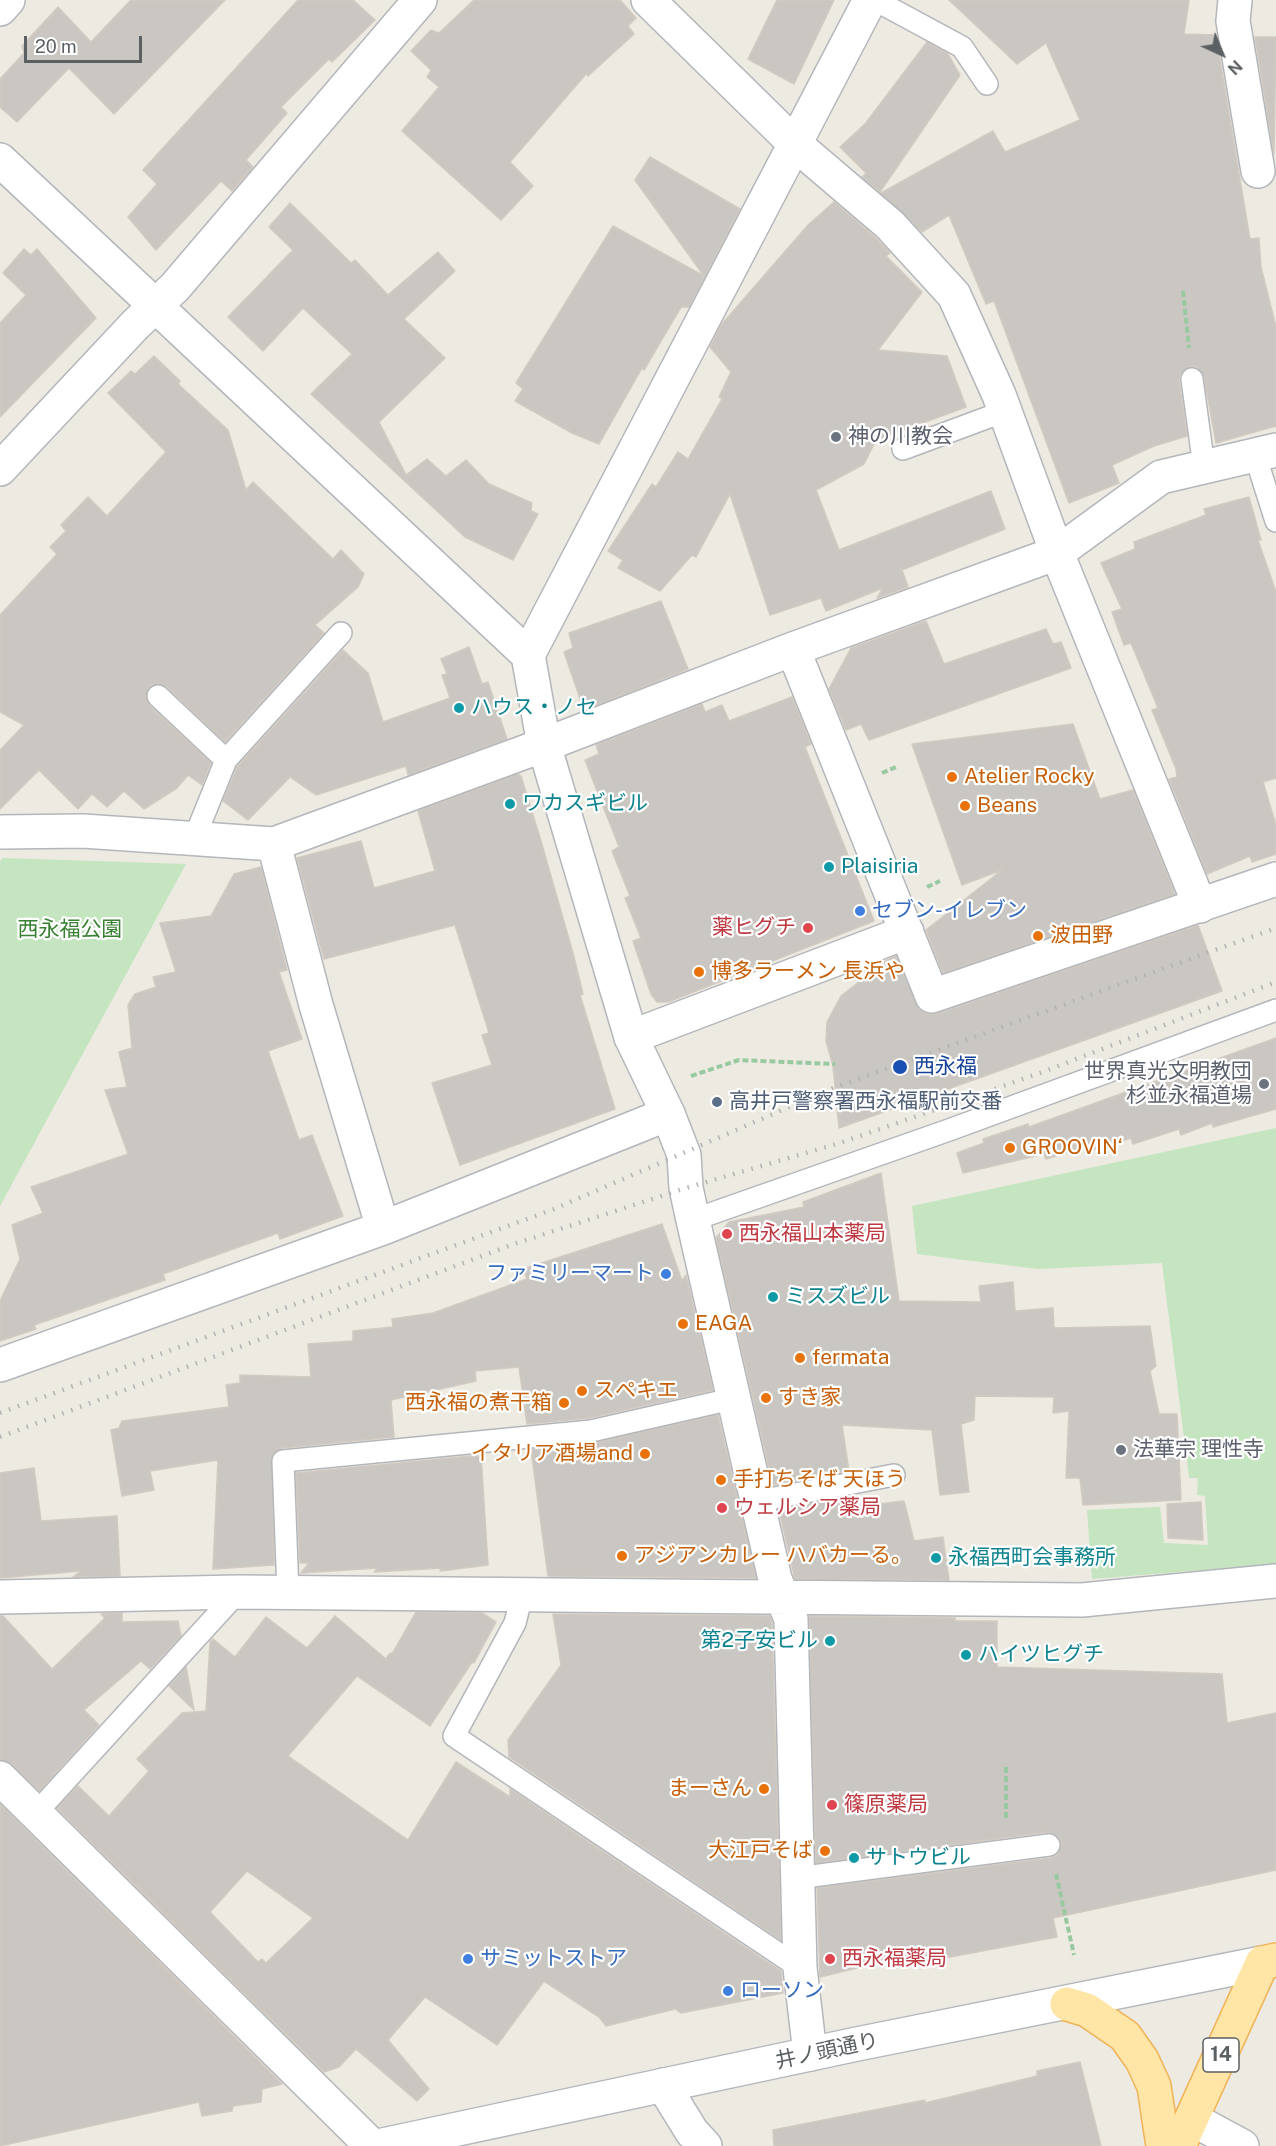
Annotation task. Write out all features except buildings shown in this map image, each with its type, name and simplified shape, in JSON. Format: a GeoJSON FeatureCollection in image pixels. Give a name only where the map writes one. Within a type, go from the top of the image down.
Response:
{"type":"FeatureCollection","features":[{"type":"Feature","properties":{"kind":"main road","name":"14"},"geometry":{"type":"LineString","coordinates":[[1185,2133],[1269,1961]]}},
{"type":"Feature","properties":{"kind":"main road"},"geometry":{"type":"LineString","coordinates":[[1067,2004],[1087,2010],[1125,2036],[1142,2060],[1154,2086],[1163,2146]]}},
{"type":"Feature","properties":{"kind":"street"},"geometry":{"type":"LineString","coordinates":[[0,9],[8,0]]}},
{"type":"Feature","properties":{"kind":"street"},"geometry":{"type":"LineString","coordinates":[[0,469],[135,325],[155,308],[420,0]]}},
{"type":"Feature","properties":{"kind":"street"},"geometry":{"type":"LineString","coordinates":[[648,0],[795,144],[890,225],[954,295],[1005,411],[1057,553],[1200,906]]}},
{"type":"Feature","properties":{"kind":"street"},"geometry":{"type":"LineString","coordinates":[[528,655],[870,0]]}},
{"type":"Feature","properties":{"kind":"street"},"geometry":{"type":"LineString","coordinates":[[1235,0],[1233,21],[1258,171]]}},
{"type":"Feature","properties":{"kind":"street"},"geometry":{"type":"LineString","coordinates":[[0,160],[155,308],[528,655],[544,746],[631,1037],[662,1100],[684,1155],[686,1188],[736,1398],[775,1579],[792,1619],[800,1968],[810,2054]]}},
{"type":"Feature","properties":{"kind":"street"},"geometry":{"type":"LineString","coordinates":[[0,832],[83,831],[274,844],[544,746],[793,649],[1057,553],[1161,477],[1265,452]]}},
{"type":"Feature","properties":{"kind":"street"},"geometry":{"type":"LineString","coordinates":[[793,649],[932,996],[1276,879]]}},
{"type":"Feature","properties":{"kind":"street"},"geometry":{"type":"LineString","coordinates":[[274,844],[316,1005],[383,1228]]}},
{"type":"Feature","properties":{"kind":"street"},"geometry":{"type":"LineString","coordinates":[[631,1037],[908,932]]}},
{"type":"Feature","properties":{"kind":"street"},"geometry":{"type":"LineString","coordinates":[[0,1365],[383,1228],[662,1100]]}},
{"type":"Feature","properties":{"kind":"street"},"geometry":{"type":"LineString","coordinates":[[0,1597],[238,1592],[1082,1600],[1276,1581]]}},
{"type":"Feature","properties":{"kind":"street"},"geometry":{"type":"LineString","coordinates":[[0,1778],[372,2146]]}},
{"type":"Feature","properties":{"kind":"street","name":"井ノ頭通り"},"geometry":{"type":"LineString","coordinates":[[378,2146],[810,2054],[1067,2004],[1269,1961]]}},
{"type":"Feature","properties":{"kind":"street"},"geometry":{"type":"LineString","coordinates":[[663,2085],[692,2132],[705,2146]]}},
{"type":"Feature","properties":{"kind":"street"},"geometry":{"type":"LineString","coordinates":[[1185,2133],[1242,2146]]}},
{"type":"Feature","properties":{"kind":"lane"},"geometry":{"type":"LineString","coordinates":[[875,0],[962,47],[987,84]]}},
{"type":"Feature","properties":{"kind":"lane"},"geometry":{"type":"LineString","coordinates":[[1192,379],[1204,467]]}},
{"type":"Feature","properties":{"kind":"lane"},"geometry":{"type":"LineString","coordinates":[[903,449],[1005,411]]}},
{"type":"Feature","properties":{"kind":"lane"},"geometry":{"type":"LineString","coordinates":[[1265,452],[1276,521]]}},
{"type":"Feature","properties":{"kind":"lane"},"geometry":{"type":"LineString","coordinates":[[194,839],[226,760],[341,633]]}},
{"type":"Feature","properties":{"kind":"lane"},"geometry":{"type":"LineString","coordinates":[[158,696],[226,760]]}},
{"type":"Feature","properties":{"kind":"lane"},"geometry":{"type":"LineString","coordinates":[[693,1220],[949,1130],[1276,1010]]}},
{"type":"Feature","properties":{"kind":"lane"},"geometry":{"type":"LineString","coordinates":[[288,1593],[283,1461],[591,1431],[736,1398]]}},
{"type":"Feature","properties":{"kind":"lane"},"geometry":{"type":"LineString","coordinates":[[759,1501],[894,1475]]}},
{"type":"Feature","properties":{"kind":"lane"},"geometry":{"type":"LineString","coordinates":[[36,1813],[238,1592]]}},
{"type":"Feature","properties":{"kind":"lane"},"geometry":{"type":"LineString","coordinates":[[522,1595],[515,1623],[454,1736],[800,1968]]}},
{"type":"Feature","properties":{"kind":"lane"},"geometry":{"type":"LineString","coordinates":[[797,1878],[1049,1845]]}},
{"type":"Feature","properties":{"kind":"path"},"geometry":{"type":"LineString","coordinates":[[1183,291],[1192,379]]}},
{"type":"Feature","properties":{"kind":"path"},"geometry":{"type":"LineString","coordinates":[[662,1100],[739,1060],[835,1064]]}},
{"type":"Feature","properties":{"kind":"path"},"geometry":{"type":"LineString","coordinates":[[1006,1767],[1006,1850]]}},
{"type":"Feature","properties":{"kind":"path"},"geometry":{"type":"LineString","coordinates":[[1049,1845],[1074,1955]]}},
{"type":"Feature","properties":{"kind":"green space","name":"西永福公園"},"geometry":{"type":"Polygon","coordinates":[[[3,858],[186,864],[0,1206],[0,861],[3,858]]]}},
{"type":"Feature","properties":{"kind":"green space"},"geometry":{"type":"Polygon","coordinates":[[[1276,1128],[1276,1564],[1092,1579],[1087,1510],[1160,1507],[1164,1543],[1208,1545],[1205,1496],[1197,1495],[1198,1478],[1189,1478],[1162,1263],[1038,1269],[917,1254],[912,1206],[1276,1128]]]}},
{"type":"Feature","properties":{"kind":"railway"},"geometry":{"type":"LineString","coordinates":[[0,1413],[554,1209],[833,1088],[1276,928]]}},
{"type":"Feature","properties":{"kind":"railway"},"geometry":{"type":"LineString","coordinates":[[0,1437],[514,1244],[686,1188],[840,1143],[1040,1073],[1276,982]]}},
{"type":"Feature","properties":{"kind":"place","name":"神の川教会"},"geometry":{"type":"Point","coordinates":[836,437]}},
{"type":"Feature","properties":{"kind":"place","name":"ハウス・ノセ"},"geometry":{"type":"Point","coordinates":[459,708]}},
{"type":"Feature","properties":{"kind":"place","name":"Atelier Rocky"},"geometry":{"type":"Point","coordinates":[952,777]}},
{"type":"Feature","properties":{"kind":"place","name":"ワカスギビル"},"geometry":{"type":"Point","coordinates":[510,804]}},
{"type":"Feature","properties":{"kind":"place","name":"Beans"},"geometry":{"type":"Point","coordinates":[965,806]}},
{"type":"Feature","properties":{"kind":"place","name":"Plaisiria"},"geometry":{"type":"Point","coordinates":[829,867]}},
{"type":"Feature","properties":{"kind":"place","name":"セブン-イレブン"},"geometry":{"type":"Point","coordinates":[860,911]}},
{"type":"Feature","properties":{"kind":"place","name":"薬ヒグチ"},"geometry":{"type":"Point","coordinates":[808,928]}},
{"type":"Feature","properties":{"kind":"place","name":"波田野"},"geometry":{"type":"Point","coordinates":[1038,936]}},
{"type":"Feature","properties":{"kind":"place","name":"博多ラーメン 長浜や"},"geometry":{"type":"Point","coordinates":[699,972]}},
{"type":"Feature","properties":{"kind":"place","name":"西永福"},"geometry":{"type":"Point","coordinates":[900,1067]}},
{"type":"Feature","properties":{"kind":"place","name":"世界真光文明教団 杉並永福道場"},"geometry":{"type":"Point","coordinates":[1264,1084]}},
{"type":"Feature","properties":{"kind":"place","name":"高井戸警察署西永福駅前交番"},"geometry":{"type":"Point","coordinates":[717,1102]}},
{"type":"Feature","properties":{"kind":"place","name":"GROOVIN‘"},"geometry":{"type":"Point","coordinates":[1010,1148]}},
{"type":"Feature","properties":{"kind":"place","name":"西永福山本薬局"},"geometry":{"type":"Point","coordinates":[727,1234]}},
{"type":"Feature","properties":{"kind":"place","name":"ファミリーマート"},"geometry":{"type":"Point","coordinates":[666,1274]}},
{"type":"Feature","properties":{"kind":"place","name":"ミスズビル"},"geometry":{"type":"Point","coordinates":[773,1297]}},
{"type":"Feature","properties":{"kind":"place","name":"EAGA"},"geometry":{"type":"Point","coordinates":[683,1324]}},
{"type":"Feature","properties":{"kind":"place","name":"fermata"},"geometry":{"type":"Point","coordinates":[800,1358]}},
{"type":"Feature","properties":{"kind":"place","name":"スぺキエ"},"geometry":{"type":"Point","coordinates":[582,1391]}},
{"type":"Feature","properties":{"kind":"place","name":"すき家"},"geometry":{"type":"Point","coordinates":[766,1398]}},
{"type":"Feature","properties":{"kind":"place","name":"西永福の煮干箱"},"geometry":{"type":"Point","coordinates":[564,1403]}},
{"type":"Feature","properties":{"kind":"place","name":"法華宗 理性寺"},"geometry":{"type":"Point","coordinates":[1121,1450]}},
{"type":"Feature","properties":{"kind":"place","name":"イタリア酒場and"},"geometry":{"type":"Point","coordinates":[645,1454]}},
{"type":"Feature","properties":{"kind":"place","name":"手打ちそば 天ほう"},"geometry":{"type":"Point","coordinates":[721,1480]}},
{"type":"Feature","properties":{"kind":"place","name":"ウェルシア薬局"},"geometry":{"type":"Point","coordinates":[722,1508]}},
{"type":"Feature","properties":{"kind":"place","name":"アジアンカレー ハバカーる。"},"geometry":{"type":"Point","coordinates":[622,1556]}},
{"type":"Feature","properties":{"kind":"place","name":"永福西町会事務所"},"geometry":{"type":"Point","coordinates":[936,1558]}},
{"type":"Feature","properties":{"kind":"place","name":"第2子安ビル"},"geometry":{"type":"Point","coordinates":[830,1641]}},
{"type":"Feature","properties":{"kind":"place","name":"ハイツヒグチ"},"geometry":{"type":"Point","coordinates":[966,1655]}},
{"type":"Feature","properties":{"kind":"place","name":"まーさん"},"geometry":{"type":"Point","coordinates":[764,1789]}},
{"type":"Feature","properties":{"kind":"place","name":"篠原薬局"},"geometry":{"type":"Point","coordinates":[832,1805]}},
{"type":"Feature","properties":{"kind":"place","name":"大江戸そば"},"geometry":{"type":"Point","coordinates":[825,1851]}},
{"type":"Feature","properties":{"kind":"place","name":"サトウビル"},"geometry":{"type":"Point","coordinates":[854,1858]}},
{"type":"Feature","properties":{"kind":"place","name":"サミットストア"},"geometry":{"type":"Point","coordinates":[468,1959]}},
{"type":"Feature","properties":{"kind":"place","name":"西永福薬局"},"geometry":{"type":"Point","coordinates":[830,1959]}},
{"type":"Feature","properties":{"kind":"place","name":"ローソン"},"geometry":{"type":"Point","coordinates":[728,1991]}}]}
